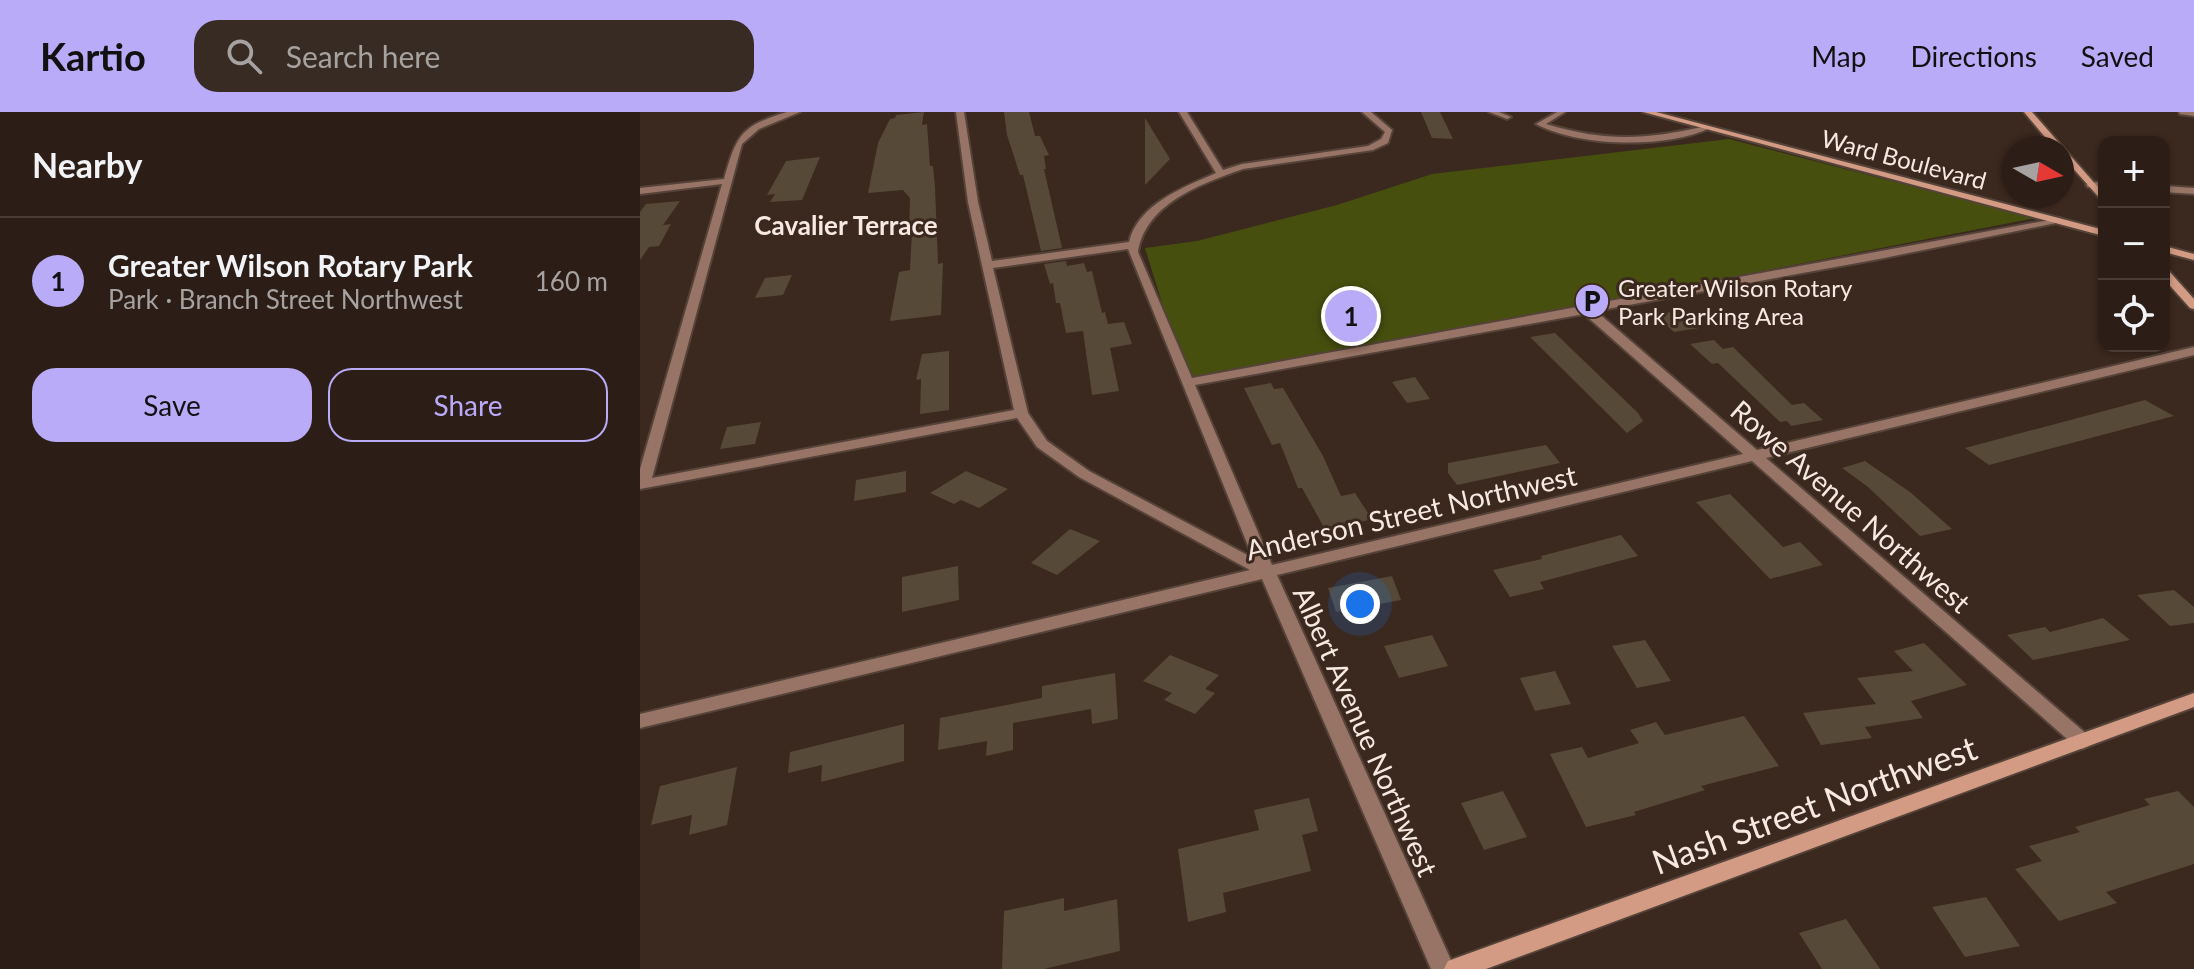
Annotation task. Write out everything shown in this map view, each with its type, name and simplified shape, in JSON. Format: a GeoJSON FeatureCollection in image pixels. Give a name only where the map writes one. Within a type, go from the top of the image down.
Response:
{"type":"FeatureCollection","features":[{"type":"Feature","properties":{"kind":"main road","name":"Ward Boulevard"},"geometry":{"type":"LineString","coordinates":[[1647,112],[2098,231]]}},
{"type":"Feature","properties":{"kind":"main road"},"geometry":{"type":"LineString","coordinates":[[2028,112],[2048,136]]}},
{"type":"Feature","properties":{"kind":"main road"},"geometry":{"type":"LineString","coordinates":[[2074,166],[2098,193]]}},
{"type":"Feature","properties":{"kind":"main road"},"geometry":{"type":"LineString","coordinates":[[2170,251],[2194,257]]}},
{"type":"Feature","properties":{"kind":"main road"},"geometry":{"type":"LineString","coordinates":[[2170,279],[2194,306]]}},
{"type":"Feature","properties":{"kind":"main road","name":"Nash Street Northwest"},"geometry":{"type":"LineString","coordinates":[[1456,969],[2194,700]]}},
{"type":"Feature","properties":{"kind":"street"},"geometry":{"type":"LineString","coordinates":[[796,112],[767,122],[743,136],[727,181],[641,485],[1021,413]]}},
{"type":"Feature","properties":{"kind":"street"},"geometry":{"type":"LineString","coordinates":[[960,112],[973,202],[990,265],[1021,413],[1042,444],[1084,474],[1267,572]]}},
{"type":"Feature","properties":{"kind":"street"},"geometry":{"type":"LineString","coordinates":[[1183,112],[1221,174]]}},
{"type":"Feature","properties":{"kind":"street"},"geometry":{"type":"LineString","coordinates":[[990,265],[1133,245],[1143,224],[1158,208],[1221,174],[1242,167],[1357,151],[1385,141],[1389,132],[1366,112]]}},
{"type":"Feature","properties":{"kind":"street"},"geometry":{"type":"LineString","coordinates":[[2183,112],[2194,114]]}},
{"type":"Feature","properties":{"kind":"street"},"geometry":{"type":"LineString","coordinates":[[640,191],[727,181]]}},
{"type":"Feature","properties":{"kind":"street"},"geometry":{"type":"LineString","coordinates":[[2091,185],[2098,186]]}},
{"type":"Feature","properties":{"kind":"street"},"geometry":{"type":"LineString","coordinates":[[2170,189],[2194,191]]}},
{"type":"Feature","properties":{"kind":"street"},"geometry":{"type":"LineString","coordinates":[[1187,383],[2056,220]]}},
{"type":"Feature","properties":{"kind":"street","name":"Albert Avenue Northwest"},"geometry":{"type":"LineString","coordinates":[[1133,245],[1133,252],[1267,572],[1443,969]]}},
{"type":"Feature","properties":{"kind":"street","name":"Rowe Avenue Northwest"},"geometry":{"type":"LineString","coordinates":[[1586,309],[2082,741]]}},
{"type":"Feature","properties":{"kind":"street","name":"Anderson Street Northwest"},"geometry":{"type":"LineString","coordinates":[[640,721],[2194,351]]}},
{"type":"Feature","properties":{"kind":"lane"},"geometry":{"type":"LineString","coordinates":[[1492,112],[1507,117]]}},
{"type":"Feature","properties":{"kind":"lane"},"geometry":{"type":"LineString","coordinates":[[1562,112],[1540,124],[1604,142],[1675,135],[1706,128]]}},
{"type":"Feature","properties":{"kind":"green space"},"geometry":{"type":"Polygon","coordinates":[[[1729,139],[2035,218],[1187,383],[1145,248],[1197,241],[1337,205],[1432,174],[1729,139]]]}},
{"type":"Feature","properties":{"kind":"building"},"geometry":{"type":"Polygon","coordinates":[[[924,112],[922,125],[927,124],[935,187],[938,264],[943,263],[941,315],[890,321],[899,272],[910,270],[910,198],[903,190],[868,193],[878,143],[890,119],[896,115],[924,112]]]}},
{"type":"Feature","properties":{"kind":"building"},"geometry":{"type":"Polygon","coordinates":[[[1004,112],[1029,112],[1035,136],[1040,136],[1049,155],[1044,156],[1044,169],[1062,248],[1041,251],[1023,175],[1020,175],[1007,135],[1004,112]]]}},
{"type":"Feature","properties":{"kind":"building"},"geometry":{"type":"Polygon","coordinates":[[[1421,112],[1440,112],[1453,139],[1432,138],[1421,112]]]}},
{"type":"Feature","properties":{"kind":"building"},"geometry":{"type":"Polygon","coordinates":[[[1145,118],[1170,159],[1145,185],[1145,118]]]}},
{"type":"Feature","properties":{"kind":"building"},"geometry":{"type":"Polygon","coordinates":[[[820,157],[802,200],[770,202],[775,194],[767,195],[786,161],[820,157]]]}},
{"type":"Feature","properties":{"kind":"building"},"geometry":{"type":"Polygon","coordinates":[[[680,201],[663,225],[671,224],[659,246],[649,247],[640,260],[640,212],[646,204],[680,201]]]}},
{"type":"Feature","properties":{"kind":"building"},"geometry":{"type":"Polygon","coordinates":[[[1066,261],[1067,266],[1084,263],[1087,272],[1092,271],[1102,313],[1105,312],[1108,324],[1124,322],[1132,344],[1110,348],[1119,391],[1092,395],[1083,331],[1066,333],[1060,303],[1056,303],[1053,283],[1050,284],[1044,264],[1066,261]]]}},
{"type":"Feature","properties":{"kind":"building"},"geometry":{"type":"Polygon","coordinates":[[[792,275],[783,295],[755,298],[765,278],[792,275]]]}},
{"type":"Feature","properties":{"kind":"building"},"geometry":{"type":"Polygon","coordinates":[[[1680,311],[1699,328],[1674,332],[1655,314],[1680,311]]]}},
{"type":"Feature","properties":{"kind":"building"},"geometry":{"type":"Polygon","coordinates":[[[1555,333],[1643,421],[1627,433],[1530,337],[1555,333]]]}},
{"type":"Feature","properties":{"kind":"building"},"geometry":{"type":"Polygon","coordinates":[[[1714,340],[1723,349],[1733,347],[1792,405],[1804,403],[1823,420],[1791,426],[1787,421],[1780,422],[1718,363],[1712,364],[1690,344],[1714,340]]]}},
{"type":"Feature","properties":{"kind":"building"},"geometry":{"type":"Polygon","coordinates":[[[949,351],[949,410],[920,414],[921,379],[916,380],[922,354],[949,351]]]}},
{"type":"Feature","properties":{"kind":"building"},"geometry":{"type":"Polygon","coordinates":[[[1415,377],[1430,399],[1407,403],[1392,382],[1415,377]]]}},
{"type":"Feature","properties":{"kind":"building"},"geometry":{"type":"Polygon","coordinates":[[[1271,383],[1274,389],[1283,388],[1323,456],[1341,496],[1355,493],[1372,519],[1326,531],[1302,488],[1298,488],[1280,443],[1272,445],[1244,388],[1271,383]]]}},
{"type":"Feature","properties":{"kind":"building"},"geometry":{"type":"Polygon","coordinates":[[[2145,400],[2174,416],[1989,465],[1965,448],[2145,400]]]}},
{"type":"Feature","properties":{"kind":"building"},"geometry":{"type":"Polygon","coordinates":[[[761,422],[755,444],[720,449],[727,427],[761,422]]]}},
{"type":"Feature","properties":{"kind":"building"},"geometry":{"type":"Polygon","coordinates":[[[1546,445],[1560,463],[1457,485],[1448,473],[1448,463],[1546,445]]]}},
{"type":"Feature","properties":{"kind":"building"},"geometry":{"type":"Polygon","coordinates":[[[1865,461],[1910,492],[1952,529],[1920,536],[1868,487],[1842,468],[1865,461]]]}},
{"type":"Feature","properties":{"kind":"building"},"geometry":{"type":"Polygon","coordinates":[[[906,471],[906,492],[854,501],[856,480],[906,471]]]}},
{"type":"Feature","properties":{"kind":"building"},"geometry":{"type":"Polygon","coordinates":[[[966,471],[1008,489],[979,508],[961,500],[954,504],[930,493],[966,471]]]}},
{"type":"Feature","properties":{"kind":"building"},"geometry":{"type":"Polygon","coordinates":[[[1730,494],[1783,547],[1800,542],[1823,565],[1770,579],[1696,502],[1730,494]]]}},
{"type":"Feature","properties":{"kind":"building"},"geometry":{"type":"Polygon","coordinates":[[[1070,529],[1100,541],[1057,575],[1031,563],[1070,529]]]}},
{"type":"Feature","properties":{"kind":"building"},"geometry":{"type":"Polygon","coordinates":[[[1621,535],[1638,556],[1540,582],[1544,589],[1510,597],[1493,570],[1542,559],[1541,556],[1621,535]]]}},
{"type":"Feature","properties":{"kind":"building"},"geometry":{"type":"Polygon","coordinates":[[[958,566],[959,600],[902,612],[902,577],[958,566]]]}},
{"type":"Feature","properties":{"kind":"building"},"geometry":{"type":"Polygon","coordinates":[[[1392,576],[1401,600],[1336,612],[1328,588],[1392,576]]]}},
{"type":"Feature","properties":{"kind":"building"},"geometry":{"type":"Polygon","coordinates":[[[2174,590],[2194,607],[2194,623],[2170,626],[2137,595],[2174,590]]]}},
{"type":"Feature","properties":{"kind":"building"},"geometry":{"type":"Polygon","coordinates":[[[2103,618],[2130,640],[2033,660],[2007,635],[2045,627],[2050,632],[2103,618]]]}},
{"type":"Feature","properties":{"kind":"building"},"geometry":{"type":"Polygon","coordinates":[[[1432,635],[1448,666],[1399,678],[1384,646],[1432,635]]]}},
{"type":"Feature","properties":{"kind":"building"},"geometry":{"type":"Polygon","coordinates":[[[1645,640],[1671,681],[1637,688],[1612,646],[1645,640]]]}},
{"type":"Feature","properties":{"kind":"building"},"geometry":{"type":"Polygon","coordinates":[[[1924,643],[1967,685],[1911,701],[1923,718],[1865,727],[1872,738],[1821,745],[1803,713],[1876,704],[1857,678],[1913,671],[1894,651],[1924,643]]]}},
{"type":"Feature","properties":{"kind":"building"},"geometry":{"type":"Polygon","coordinates":[[[1170,655],[1219,675],[1205,689],[1215,693],[1195,714],[1164,700],[1172,693],[1143,681],[1170,655]]]}},
{"type":"Feature","properties":{"kind":"building"},"geometry":{"type":"Polygon","coordinates":[[[1555,671],[1571,704],[1535,711],[1520,678],[1555,671]]]}},
{"type":"Feature","properties":{"kind":"building"},"geometry":{"type":"Polygon","coordinates":[[[1115,673],[1118,719],[1092,724],[1091,709],[1013,723],[1013,750],[986,756],[987,741],[938,750],[940,718],[1042,698],[1042,686],[1115,673]]]}},
{"type":"Feature","properties":{"kind":"building"},"geometry":{"type":"Polygon","coordinates":[[[1744,716],[1779,766],[1701,786],[1705,790],[1634,812],[1636,815],[1586,827],[1550,754],[1582,747],[1588,758],[1639,743],[1630,730],[1656,722],[1665,735],[1744,716]]]}},
{"type":"Feature","properties":{"kind":"building"},"geometry":{"type":"Polygon","coordinates":[[[904,724],[904,761],[821,782],[822,765],[788,773],[790,752],[904,724]]]}},
{"type":"Feature","properties":{"kind":"building"},"geometry":{"type":"Polygon","coordinates":[[[737,767],[727,825],[689,835],[692,815],[651,825],[660,786],[737,767]]]}},
{"type":"Feature","properties":{"kind":"building"},"geometry":{"type":"Polygon","coordinates":[[[1503,791],[1527,837],[1484,850],[1461,803],[1503,791]]]}},
{"type":"Feature","properties":{"kind":"building"},"geometry":{"type":"Polygon","coordinates":[[[2178,791],[2194,807],[2194,864],[2106,892],[2117,903],[2059,921],[2015,869],[2042,861],[2029,846],[2080,832],[2075,827],[2150,805],[2144,799],[2178,791]]]}},
{"type":"Feature","properties":{"kind":"building"},"geometry":{"type":"Polygon","coordinates":[[[1309,798],[1318,831],[1302,835],[1311,871],[1223,893],[1226,912],[1188,922],[1178,849],[1259,830],[1254,810],[1309,798]]]}},
{"type":"Feature","properties":{"kind":"building"},"geometry":{"type":"Polygon","coordinates":[[[1986,897],[2020,946],[1965,957],[1932,907],[1986,897]]]}},
{"type":"Feature","properties":{"kind":"building"},"geometry":{"type":"Polygon","coordinates":[[[1064,898],[1064,911],[1117,899],[1120,951],[1044,969],[1002,969],[1004,911],[1064,898]]]}},
{"type":"Feature","properties":{"kind":"building"},"geometry":{"type":"Polygon","coordinates":[[[1846,919],[1880,969],[1822,969],[1799,933],[1846,919]]]}},
{"type":"Feature","properties":{"kind":"place","name":"Greater Wilson Rotary Park Parking Area"},"geometry":{"type":"Point","coordinates":[1592,301]}},
{"type":"Feature","properties":{"kind":"place","name":"Greater Wilson Rotary Park"},"geometry":{"type":"Point","coordinates":[1351,316]}},
{"type":"Feature","properties":{"kind":"district","name":"Cavalier Terrace"},"geometry":{"type":"Point","coordinates":[846,225]}}]}
